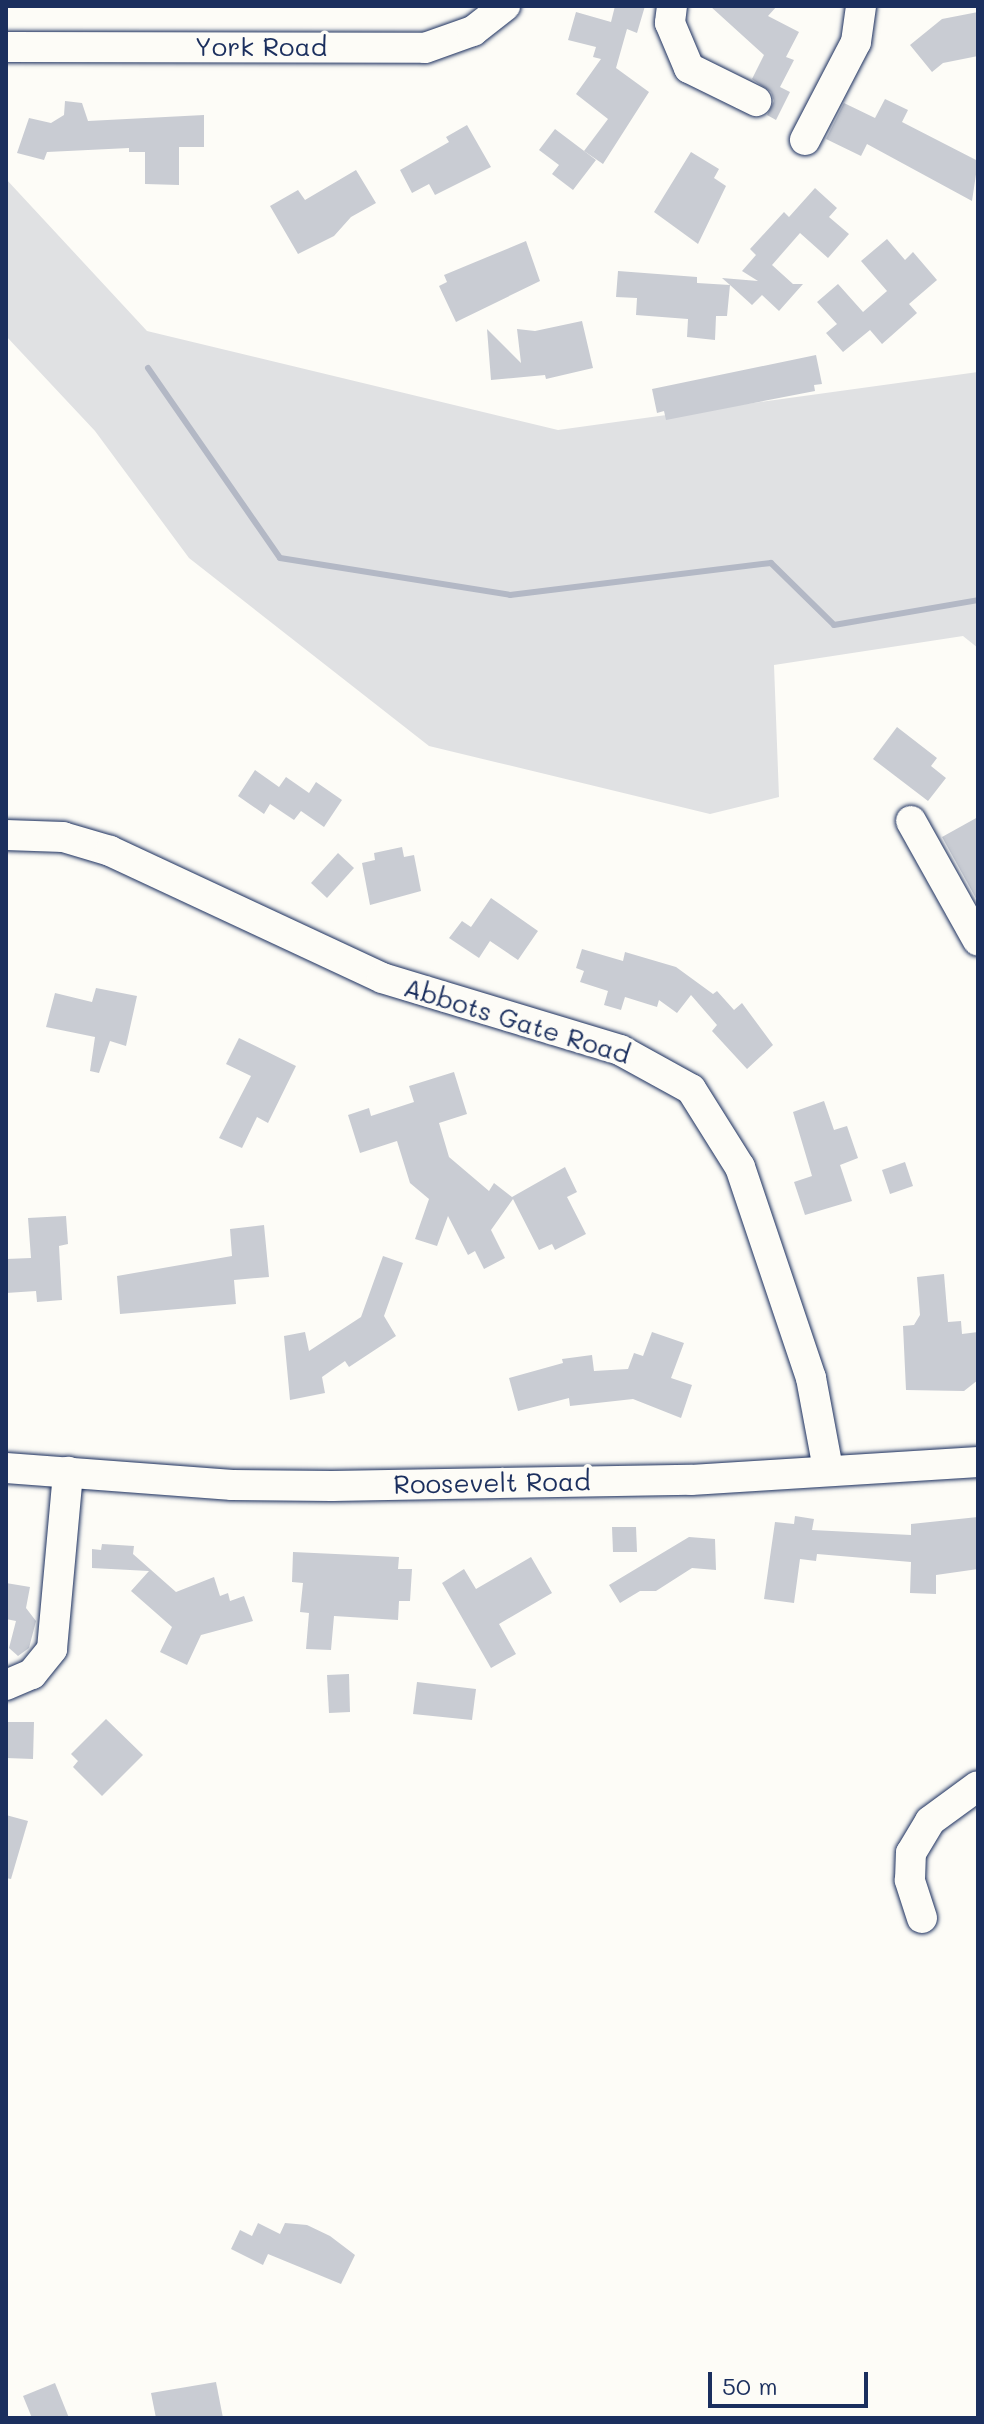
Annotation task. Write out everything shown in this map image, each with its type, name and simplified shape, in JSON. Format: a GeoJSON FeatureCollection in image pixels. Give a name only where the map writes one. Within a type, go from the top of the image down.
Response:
{"type":"FeatureCollection","features":[{"type":"Feature","properties":{"kind":"street","name":"York Road"},"geometry":{"type":"LineString","coordinates":[[6,47],[425,48],[462,37],[505,6]]}},
{"type":"Feature","properties":{"kind":"street"},"geometry":{"type":"LineString","coordinates":[[672,6],[670,23],[689,68],[704,80],[756,101]]}},
{"type":"Feature","properties":{"kind":"street"},"geometry":{"type":"LineString","coordinates":[[805,140],[856,42],[861,6]]}},
{"type":"Feature","properties":{"kind":"street"},"geometry":{"type":"LineString","coordinates":[[911,821],[978,941]]}},
{"type":"Feature","properties":{"kind":"street","name":"Abbots Gate Road"},"geometry":{"type":"LineString","coordinates":[[6,835],[63,837],[110,851],[382,978],[620,1050],[691,1089],[740,1167],[811,1378],[828,1469]]}},
{"type":"Feature","properties":{"kind":"street","name":"Roosevelt Road"},"geometry":{"type":"LineString","coordinates":[[6,1468],[232,1485],[332,1486],[691,1480],[828,1469],[978,1462]]}},
{"type":"Feature","properties":{"kind":"street"},"geometry":{"type":"LineString","coordinates":[[6,1685],[32,1674],[52,1649],[68,1472]]}},
{"type":"Feature","properties":{"kind":"street"},"geometry":{"type":"LineString","coordinates":[[922,1918],[910,1880],[911,1853],[930,1821],[978,1786]]}},
{"type":"Feature","properties":{"kind":"shaded area"},"geometry":{"type":"Polygon","coordinates":[[[6,179],[147,331],[558,430],[978,372],[978,648],[963,636],[774,665],[779,797],[710,814],[429,746],[189,558],[95,431],[6,336],[6,179]]]}},
{"type":"Feature","properties":{"kind":"building"},"geometry":{"type":"Polygon","coordinates":[[[615,6],[645,6],[637,33],[627,29],[616,68],[649,92],[603,164],[584,151],[608,119],[576,94],[601,59],[593,57],[596,47],[568,40],[576,12],[611,22],[615,6]]]}},
{"type":"Feature","properties":{"kind":"building"},"geometry":{"type":"Polygon","coordinates":[[[710,6],[777,6],[768,16],[799,32],[786,57],[794,60],[780,87],[790,92],[776,120],[767,115],[774,101],[771,92],[752,79],[764,55],[710,6]]]}},
{"type":"Feature","properties":{"kind":"building"},"geometry":{"type":"Polygon","coordinates":[[[978,12],[978,56],[943,63],[932,72],[910,45],[942,19],[978,12]]]}},
{"type":"Feature","properties":{"kind":"building"},"geometry":{"type":"Polygon","coordinates":[[[885,99],[908,110],[902,122],[978,161],[972,201],[867,144],[861,156],[826,139],[844,103],[875,118],[885,99]]]}},
{"type":"Feature","properties":{"kind":"building"},"geometry":{"type":"Polygon","coordinates":[[[65,101],[82,103],[88,121],[204,115],[204,147],[179,147],[179,185],[145,184],[145,152],[129,152],[129,148],[47,152],[44,160],[17,153],[29,118],[51,123],[64,115],[65,101]]]}},
{"type":"Feature","properties":{"kind":"building"},"geometry":{"type":"Polygon","coordinates":[[[467,125],[491,167],[435,195],[429,184],[412,193],[400,170],[449,142],[446,137],[467,125]]]}},
{"type":"Feature","properties":{"kind":"building"},"geometry":{"type":"Polygon","coordinates":[[[555,129],[596,160],[573,190],[552,174],[559,165],[539,150],[555,129]]]}},
{"type":"Feature","properties":{"kind":"building"},"geometry":{"type":"Polygon","coordinates":[[[691,152],[719,169],[714,178],[726,186],[698,244],[654,212],[691,152]]]}},
{"type":"Feature","properties":{"kind":"building"},"geometry":{"type":"Polygon","coordinates":[[[356,170],[376,203],[351,217],[334,236],[298,254],[270,206],[298,190],[305,200],[356,170]]]}},
{"type":"Feature","properties":{"kind":"building"},"geometry":{"type":"Polygon","coordinates":[[[815,188],[837,208],[829,217],[849,234],[828,258],[800,233],[772,265],[793,284],[803,284],[779,311],[762,295],[752,305],[722,278],[758,281],[742,271],[756,255],[750,249],[784,212],[789,217],[815,188]]]}},
{"type":"Feature","properties":{"kind":"building"},"geometry":{"type":"Polygon","coordinates":[[[887,239],[905,260],[913,252],[937,280],[909,304],[917,313],[882,344],[870,330],[843,352],[826,333],[837,324],[817,302],[838,284],[863,312],[887,291],[861,261],[887,239]]]}},
{"type":"Feature","properties":{"kind":"building"},"geometry":{"type":"Polygon","coordinates":[[[526,241],[540,281],[456,322],[439,286],[447,282],[444,275],[526,241]]]}},
{"type":"Feature","properties":{"kind":"building"},"geometry":{"type":"Polygon","coordinates":[[[618,271],[697,277],[697,283],[730,285],[727,316],[716,316],[715,340],[687,337],[688,319],[636,315],[637,298],[616,297],[618,271]]]}},
{"type":"Feature","properties":{"kind":"building"},"geometry":{"type":"Polygon","coordinates":[[[582,321],[593,368],[546,379],[545,375],[491,380],[487,329],[521,363],[517,329],[535,331],[582,321]]]}},
{"type":"Feature","properties":{"kind":"building"},"geometry":{"type":"Polygon","coordinates":[[[816,355],[822,384],[814,385],[815,391],[666,420],[664,411],[657,413],[652,389],[816,355]]]}},
{"type":"Feature","properties":{"kind":"building"},"geometry":{"type":"Polygon","coordinates":[[[897,727],[937,758],[931,766],[946,778],[928,801],[873,759],[897,727]]]}},
{"type":"Feature","properties":{"kind":"building"},"geometry":{"type":"Polygon","coordinates":[[[255,770],[279,787],[286,777],[309,793],[316,782],[342,800],[324,827],[301,811],[294,820],[270,804],[264,814],[238,796],[255,770]]]}},
{"type":"Feature","properties":{"kind":"building"},"geometry":{"type":"Polygon","coordinates":[[[978,817],[978,902],[942,837],[978,817]]]}},
{"type":"Feature","properties":{"kind":"building"},"geometry":{"type":"Polygon","coordinates":[[[402,847],[404,857],[414,855],[421,891],[370,905],[362,863],[375,860],[374,853],[402,847]]]}},
{"type":"Feature","properties":{"kind":"building"},"geometry":{"type":"Polygon","coordinates":[[[338,853],[354,868],[327,898],[311,883],[338,853]]]}},
{"type":"Feature","properties":{"kind":"building"},"geometry":{"type":"Polygon","coordinates":[[[491,898],[538,931],[518,960],[490,941],[479,958],[449,938],[462,921],[471,927],[491,898]]]}},
{"type":"Feature","properties":{"kind":"building"},"geometry":{"type":"Polygon","coordinates":[[[582,949],[623,961],[625,952],[676,967],[713,994],[717,991],[734,1010],[742,1003],[773,1045],[747,1069],[712,1031],[717,1025],[691,995],[677,1013],[659,1000],[657,1007],[625,997],[621,1010],[604,1005],[608,991],[580,982],[584,971],[576,968],[582,949]]]}},
{"type":"Feature","properties":{"kind":"building"},"geometry":{"type":"Polygon","coordinates":[[[96,988],[137,996],[126,1046],[110,1041],[99,1073],[90,1071],[95,1037],[46,1027],[55,993],[92,1002],[96,988]]]}},
{"type":"Feature","properties":{"kind":"building"},"geometry":{"type":"Polygon","coordinates":[[[239,1038],[296,1066],[268,1123],[257,1117],[242,1148],[219,1138],[251,1076],[226,1064],[239,1038]]]}},
{"type":"Feature","properties":{"kind":"building"},"geometry":{"type":"Polygon","coordinates":[[[454,1072],[467,1114],[439,1123],[449,1157],[489,1191],[494,1183],[512,1197],[565,1167],[577,1192],[567,1197],[586,1234],[555,1250],[552,1244],[539,1250],[513,1199],[491,1230],[505,1258],[484,1269],[475,1251],[468,1255],[448,1216],[437,1246],[415,1239],[429,1199],[410,1183],[397,1141],[360,1153],[348,1115],[369,1108],[371,1116],[414,1102],[409,1086],[454,1072]]]}},
{"type":"Feature","properties":{"kind":"building"},"geometry":{"type":"Polygon","coordinates":[[[824,1101],[834,1130],[847,1126],[858,1158],[840,1165],[852,1201],[805,1215],[794,1182],[812,1176],[793,1112],[824,1101]]]}},
{"type":"Feature","properties":{"kind":"building"},"geometry":{"type":"Polygon","coordinates":[[[905,1162],[913,1186],[890,1194],[882,1170],[905,1162]]]}},
{"type":"Feature","properties":{"kind":"building"},"geometry":{"type":"Polygon","coordinates":[[[66,1216],[68,1244],[59,1246],[62,1300],[37,1302],[36,1291],[6,1293],[6,1259],[31,1258],[28,1218],[66,1216]]]}},
{"type":"Feature","properties":{"kind":"building"},"geometry":{"type":"Polygon","coordinates":[[[264,1225],[269,1277],[234,1280],[236,1304],[120,1314],[117,1276],[232,1256],[230,1229],[264,1225]]]}},
{"type":"Feature","properties":{"kind":"building"},"geometry":{"type":"Polygon","coordinates":[[[383,1256],[403,1263],[384,1316],[396,1336],[349,1367],[345,1361],[322,1377],[325,1393],[290,1400],[284,1336],[305,1332],[309,1351],[361,1317],[383,1256]]]}},
{"type":"Feature","properties":{"kind":"building"},"geometry":{"type":"Polygon","coordinates":[[[944,1274],[948,1322],[961,1321],[962,1334],[978,1332],[978,1380],[964,1391],[906,1390],[903,1326],[914,1325],[920,1315],[917,1277],[944,1274]]]}},
{"type":"Feature","properties":{"kind":"building"},"geometry":{"type":"Polygon","coordinates":[[[652,1332],[684,1343],[671,1378],[692,1385],[681,1418],[633,1399],[570,1406],[569,1398],[518,1411],[509,1378],[563,1363],[562,1359],[592,1355],[594,1371],[628,1369],[634,1353],[643,1356],[652,1332]]]}},
{"type":"Feature","properties":{"kind":"building"},"geometry":{"type":"Polygon","coordinates":[[[795,1516],[814,1519],[812,1530],[911,1535],[911,1524],[978,1517],[978,1569],[936,1575],[936,1594],[910,1593],[911,1562],[817,1554],[816,1561],[800,1559],[794,1603],[764,1599],[775,1522],[794,1524],[795,1516]]]}},
{"type":"Feature","properties":{"kind":"building"},"geometry":{"type":"Polygon","coordinates":[[[612,1527],[636,1527],[637,1552],[613,1552],[612,1527]]]}},
{"type":"Feature","properties":{"kind":"building"},"geometry":{"type":"Polygon","coordinates":[[[689,1537],[715,1539],[716,1570],[692,1568],[656,1591],[640,1591],[620,1603],[609,1585],[689,1537]]]}},
{"type":"Feature","properties":{"kind":"building"},"geometry":{"type":"Polygon","coordinates":[[[102,1544],[134,1546],[133,1554],[176,1592],[214,1577],[220,1596],[228,1593],[230,1601],[244,1596],[253,1621],[201,1635],[187,1665],[160,1652],[172,1627],[131,1591],[149,1571],[92,1568],[92,1549],[101,1550],[102,1544]]]}},
{"type":"Feature","properties":{"kind":"building"},"geometry":{"type":"Polygon","coordinates":[[[293,1552],[399,1557],[398,1569],[412,1569],[410,1601],[399,1601],[398,1620],[334,1616],[331,1650],[306,1649],[309,1613],[300,1612],[303,1583],[292,1582],[293,1552]]]}},
{"type":"Feature","properties":{"kind":"building"},"geometry":{"type":"Polygon","coordinates":[[[531,1557],[552,1593],[499,1624],[516,1654],[491,1668],[442,1583],[464,1569],[476,1589],[531,1557]]]}},
{"type":"Feature","properties":{"kind":"building"},"geometry":{"type":"Polygon","coordinates":[[[6,1583],[30,1587],[26,1608],[36,1621],[29,1648],[18,1656],[9,1648],[16,1621],[6,1619],[6,1583]]]}},
{"type":"Feature","properties":{"kind":"building"},"geometry":{"type":"Polygon","coordinates":[[[349,1674],[350,1712],[329,1713],[327,1675],[349,1674]]]}},
{"type":"Feature","properties":{"kind":"building"},"geometry":{"type":"Polygon","coordinates":[[[417,1682],[476,1689],[472,1720],[413,1714],[417,1682]]]}},
{"type":"Feature","properties":{"kind":"building"},"geometry":{"type":"Polygon","coordinates":[[[106,1719],[143,1755],[102,1796],[73,1767],[78,1761],[71,1754],[106,1719]]]}},
{"type":"Feature","properties":{"kind":"building"},"geometry":{"type":"Polygon","coordinates":[[[6,1722],[34,1722],[33,1759],[6,1758],[6,1722]]]}},
{"type":"Feature","properties":{"kind":"building"},"geometry":{"type":"Polygon","coordinates":[[[6,1815],[28,1821],[11,1879],[6,1878],[6,1815]]]}},
{"type":"Feature","properties":{"kind":"building"},"geometry":{"type":"Polygon","coordinates":[[[258,2223],[280,2234],[285,2223],[307,2225],[330,2236],[355,2255],[341,2284],[268,2254],[263,2265],[231,2249],[240,2230],[252,2236],[258,2223]]]}},
{"type":"Feature","properties":{"kind":"building"},"geometry":{"type":"Polygon","coordinates":[[[216,2382],[223,2418],[156,2418],[151,2393],[216,2382]]]}},
{"type":"Feature","properties":{"kind":"building"},"geometry":{"type":"Polygon","coordinates":[[[55,2383],[69,2418],[32,2418],[23,2396],[55,2383]]]}},
{"type":"Feature","properties":{"kind":"waterway"},"geometry":{"type":"LineString","coordinates":[[148,368],[280,558],[510,595],[771,563],[834,625],[978,600]]}}]}
